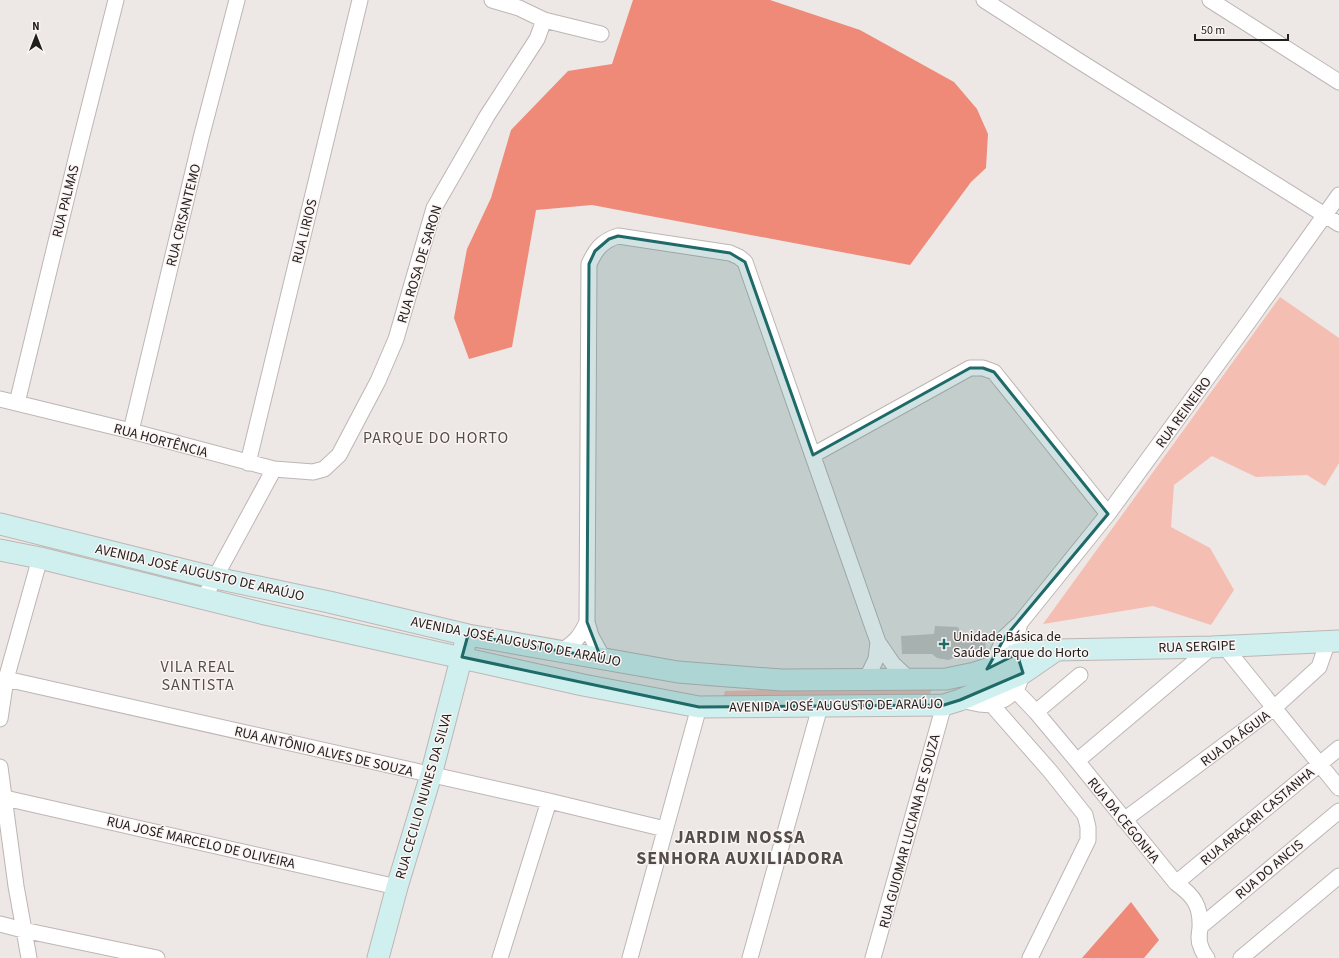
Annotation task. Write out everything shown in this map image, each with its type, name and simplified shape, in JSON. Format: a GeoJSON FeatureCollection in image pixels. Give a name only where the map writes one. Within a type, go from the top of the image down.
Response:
{"type":"FeatureCollection","features":[{"type":"Feature","properties":{"kind":"street","name":"RUA PALMAS"},"geometry":{"type":"LineString","coordinates":[[17,403],[116,0]]}},
{"type":"Feature","properties":{"kind":"street","name":"RUA CRISANTEMO"},"geometry":{"type":"LineString","coordinates":[[131,431],[199,146],[236,0]]}},
{"type":"Feature","properties":{"kind":"street","name":"RUA LIRIOS"},"geometry":{"type":"LineString","coordinates":[[248,463],[360,0]]}},
{"type":"Feature","properties":{"kind":"street"},"geometry":{"type":"LineString","coordinates":[[492,0],[518,8],[544,20],[601,34]]}},
{"type":"Feature","properties":{"kind":"street"},"geometry":{"type":"LineString","coordinates":[[984,0],[1339,224]]}},
{"type":"Feature","properties":{"kind":"street"},"geometry":{"type":"LineString","coordinates":[[1210,0],[1339,82]]}},
{"type":"Feature","properties":{"kind":"street","name":"RUA ROSA DE SARON"},"geometry":{"type":"LineString","coordinates":[[324,470],[339,455],[381,374],[396,339],[434,208],[487,116],[537,39],[544,20]]}},
{"type":"Feature","properties":{"kind":"street","name":"RUA REINEIRO"},"geometry":{"type":"LineString","coordinates":[[990,668],[1005,637],[1020,623],[1108,514],[1339,195]]}},
{"type":"Feature","properties":{"kind":"street"},"geometry":{"type":"LineString","coordinates":[[603,658],[591,636],[587,622],[589,264],[595,251],[609,239],[618,236],[730,253],[739,257],[745,262],[878,642],[893,664],[909,679]]}},
{"type":"Feature","properties":{"kind":"street"},"geometry":{"type":"LineString","coordinates":[[813,455],[970,368],[983,368],[994,372],[1108,514]]}},
{"type":"Feature","properties":{"kind":"street","name":"RUA HORTÊNCIA"},"geometry":{"type":"LineString","coordinates":[[0,399],[131,431],[274,470],[313,472],[324,470]]}},
{"type":"Feature","properties":{"kind":"street"},"geometry":{"type":"LineString","coordinates":[[204,598],[274,470]]}},
{"type":"Feature","properties":{"kind":"street","name":"AVENIDA JOSÉ AUGUSTO DE ARAÚJO"},"geometry":{"type":"LineString","coordinates":[[0,524],[216,578],[329,602],[465,644],[583,685],[699,707],[820,707],[952,702],[1019,673],[1056,650]]}},
{"type":"Feature","properties":{"kind":"street","name":"AVENIDA JOSÉ AUGUSTO DE ARAÚJO"},"geometry":{"type":"LineString","coordinates":[[0,550],[40,558],[265,614],[465,644],[562,651],[678,672],[782,680],[946,679],[975,673],[990,668],[1019,673]]}},
{"type":"Feature","properties":{"kind":"street"},"geometry":{"type":"LineString","coordinates":[[0,719],[6,680],[40,558]]}},
{"type":"Feature","properties":{"kind":"street"},"geometry":{"type":"LineString","coordinates":[[562,651],[581,635],[587,622]]}},
{"type":"Feature","properties":{"kind":"street"},"geometry":{"type":"LineString","coordinates":[[952,702],[992,705],[1005,699],[1019,673],[1017,635],[1020,623]]}},
{"type":"Feature","properties":{"kind":"street","name":"RUA SERGIPE"},"geometry":{"type":"LineString","coordinates":[[1056,650],[1218,646],[1333,641]]}},
{"type":"Feature","properties":{"kind":"street","name":"RUA DA ÁGUIA"},"geometry":{"type":"LineString","coordinates":[[1124,820],[1274,708],[1319,667],[1333,641]]}},
{"type":"Feature","properties":{"kind":"street"},"geometry":{"type":"LineString","coordinates":[[866,680],[876,659],[878,642]]}},
{"type":"Feature","properties":{"kind":"street","name":"RUA CECILIO NUNES DA SILVA"},"geometry":{"type":"LineString","coordinates":[[378,958],[397,887],[431,775],[465,644]]}},
{"type":"Feature","properties":{"kind":"street"},"geometry":{"type":"LineString","coordinates":[[1077,761],[1218,646],[1274,708],[1339,788]]}},
{"type":"Feature","properties":{"kind":"street","name":"RUA DA CEGONHA"},"geometry":{"type":"LineString","coordinates":[[1019,673],[1036,712],[1176,883],[1186,890],[1195,900],[1200,914],[1199,938],[1201,948],[1207,958]]}},
{"type":"Feature","properties":{"kind":"street"},"geometry":{"type":"LineString","coordinates":[[1036,712],[1080,675]]}},
{"type":"Feature","properties":{"kind":"street","name":"RUA ANTÔNIO ALVES DE SOUZA"},"geometry":{"type":"LineString","coordinates":[[6,680],[665,829]]}},
{"type":"Feature","properties":{"kind":"street","name":"RUA GUIOMAR LUCIANA DE SOUZA"},"geometry":{"type":"LineString","coordinates":[[874,958],[952,702]]}},
{"type":"Feature","properties":{"kind":"street"},"geometry":{"type":"LineString","coordinates":[[992,705],[1075,802],[1085,815],[1088,827],[1088,840],[1030,958]]}},
{"type":"Feature","properties":{"kind":"street"},"geometry":{"type":"LineString","coordinates":[[630,958],[699,707]]}},
{"type":"Feature","properties":{"kind":"street"},"geometry":{"type":"LineString","coordinates":[[750,958],[820,707]]}},
{"type":"Feature","properties":{"kind":"street","name":"RUA ARAÇARI CASTANHA"},"geometry":{"type":"LineString","coordinates":[[1176,883],[1339,748]]}},
{"type":"Feature","properties":{"kind":"street"},"geometry":{"type":"LineString","coordinates":[[0,767],[16,886],[29,958]]}},
{"type":"Feature","properties":{"kind":"street","name":"RUA JOSÉ MARCELO DE OLIVEIRA"},"geometry":{"type":"LineString","coordinates":[[5,798],[397,887]]}},
{"type":"Feature","properties":{"kind":"street"},"geometry":{"type":"LineString","coordinates":[[500,958],[550,802]]}},
{"type":"Feature","properties":{"kind":"street","name":"RUA DO ANCIS"},"geometry":{"type":"LineString","coordinates":[[1200,927],[1339,811]]}},
{"type":"Feature","properties":{"kind":"street"},"geometry":{"type":"LineString","coordinates":[[1241,958],[1339,876]]}},
{"type":"Feature","properties":{"kind":"street"},"geometry":{"type":"LineString","coordinates":[[0,924],[158,958]]}},
{"type":"Feature","properties":{"kind":"highlighted area"},"geometry":{"type":"Polygon","coordinates":[[[618,236],[730,253],[745,262],[813,455],[970,368],[983,368],[994,372],[1108,514],[1005,637],[987,669],[1017,654],[1023,673],[960,700],[944,705],[699,707],[462,657],[468,635],[601,658],[587,622],[589,264],[595,251],[609,239],[618,236]]]}},
{"type":"Feature","properties":{"kind":"shaded area"},"geometry":{"type":"Polygon","coordinates":[[[633,0],[770,0],[860,30],[954,82],[977,109],[988,134],[986,168],[971,182],[910,265],[592,205],[536,210],[512,347],[469,359],[454,318],[467,249],[491,198],[511,130],[568,71],[612,64],[633,0]]]}},
{"type":"Feature","properties":{"kind":"shaded area"},"geometry":{"type":"Polygon","coordinates":[[[1280,297],[1339,338],[1339,463],[1325,486],[1307,475],[1256,477],[1212,456],[1174,485],[1171,527],[1210,548],[1234,590],[1211,625],[1153,606],[1043,624],[1280,297]]]}},
{"type":"Feature","properties":{"kind":"shaded area"},"geometry":{"type":"Polygon","coordinates":[[[933,685],[930,694],[916,696],[723,698],[725,691],[933,685]]]}},
{"type":"Feature","properties":{"kind":"shaded area"},"geometry":{"type":"Polygon","coordinates":[[[1131,902],[1159,940],[1144,958],[1082,958],[1131,902]]]}},
{"type":"Feature","properties":{"kind":"building","name":"Unidade Básica de Saúde Parque do Horto"},"geometry":{"type":"Polygon","coordinates":[[[935,626],[958,627],[961,633],[985,633],[986,653],[963,652],[957,657],[948,660],[937,658],[932,654],[902,654],[901,636],[934,634],[935,626]]]}},
{"type":"Feature","properties":{"kind":"place","name":"Unidade Básica de Saúde Parque do Horto"},"geometry":{"type":"Point","coordinates":[944,644]}},
{"type":"Feature","properties":{"kind":"district","name":"PARQUE DO HORTO"},"geometry":{"type":"Point","coordinates":[436,437]}},
{"type":"Feature","properties":{"kind":"district","name":"VILA REAL SANTISTA"},"geometry":{"type":"Point","coordinates":[198,675]}},
{"type":"Feature","properties":{"kind":"district","name":"JARDIM NOSSA SENHORA AUXILIADORA"},"geometry":{"type":"Point","coordinates":[740,847]}}]}
